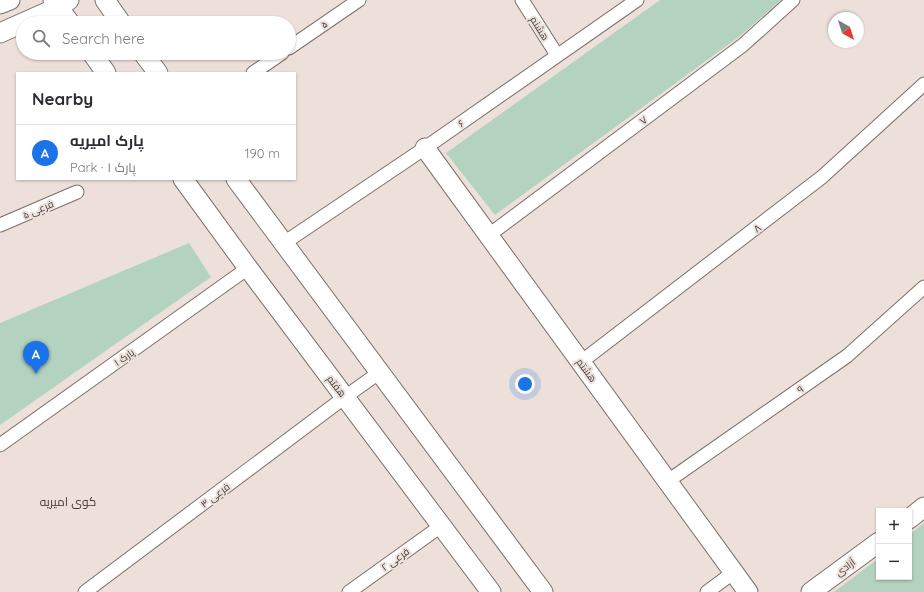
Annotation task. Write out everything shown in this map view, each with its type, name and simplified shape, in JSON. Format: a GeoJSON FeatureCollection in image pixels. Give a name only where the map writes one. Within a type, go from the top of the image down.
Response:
{"type":"FeatureCollection","features":[{"type":"Feature","properties":{"kind":"street"},"geometry":{"type":"LineString","coordinates":[[0,4],[10,0]]}},
{"type":"Feature","properties":{"kind":"street"},"geometry":{"type":"LineString","coordinates":[[105,0],[116,16]]}},
{"type":"Feature","properties":{"kind":"street","name":"۵"},"geometry":{"type":"LineString","coordinates":[[296,43],[359,0]]}},
{"type":"Feature","properties":{"kind":"street","name":"هشنم"},"geometry":{"type":"LineString","coordinates":[[522,0],[557,55]]}},
{"type":"Feature","properties":{"kind":"street","name":"۶"},"geometry":{"type":"LineString","coordinates":[[284,243],[425,148],[637,0]]}},
{"type":"Feature","properties":{"kind":"street","name":"۷"},"geometry":{"type":"LineString","coordinates":[[489,235],[743,45],[793,0]]}},
{"type":"Feature","properties":{"kind":"street"},"geometry":{"type":"LineString","coordinates":[[33,16],[60,2],[67,16]]}},
{"type":"Feature","properties":{"kind":"street"},"geometry":{"type":"LineString","coordinates":[[0,33],[16,25]]}},
{"type":"Feature","properties":{"kind":"street"},"geometry":{"type":"LineString","coordinates":[[97,60],[105,72]]}},
{"type":"Feature","properties":{"kind":"street"},"geometry":{"type":"LineString","coordinates":[[148,60],[157,72]]}},
{"type":"Feature","properties":{"kind":"street"},"geometry":{"type":"LineString","coordinates":[[254,72],[272,60]]}},
{"type":"Feature","properties":{"kind":"street","name":"۸"},"geometry":{"type":"LineString","coordinates":[[581,362],[822,177],[924,84]]}},
{"type":"Feature","properties":{"kind":"street","name":"هشتم"},"geometry":{"type":"LineString","coordinates":[[425,148],[748,592]]}},
{"type":"Feature","properties":{"kind":"street","name":"هفتم"},"geometry":{"type":"LineString","coordinates":[[184,180],[491,592]]}},
{"type":"Feature","properties":{"kind":"street"},"geometry":{"type":"LineString","coordinates":[[237,180],[543,592]]}},
{"type":"Feature","properties":{"kind":"street","name":"فرعی ۵"},"geometry":{"type":"LineString","coordinates":[[0,225],[77,192]]}},
{"type":"Feature","properties":{"kind":"street","name":"پارک ۱"},"geometry":{"type":"LineString","coordinates":[[0,445],[248,268]]}},
{"type":"Feature","properties":{"kind":"street","name":"۹"},"geometry":{"type":"LineString","coordinates":[[668,481],[847,356],[924,287]]}},
{"type":"Feature","properties":{"kind":"street","name":"فرعی ۳"},"geometry":{"type":"LineString","coordinates":[[85,592],[380,372]]}},
{"type":"Feature","properties":{"kind":"street"},"geometry":{"type":"LineString","coordinates":[[912,517],[924,507]]}},
{"type":"Feature","properties":{"kind":"street","name":"فرعی ۲"},"geometry":{"type":"LineString","coordinates":[[349,592],[441,526]]}},
{"type":"Feature","properties":{"kind":"street","name":"آزادی"},"geometry":{"type":"LineString","coordinates":[[811,592],[876,544]]}},
{"type":"Feature","properties":{"kind":"street"},"geometry":{"type":"LineString","coordinates":[[707,592],[734,572]]}},
{"type":"Feature","properties":{"kind":"green space"},"geometry":{"type":"Polygon","coordinates":[[[660,0],[781,0],[740,36],[495,215],[446,153],[660,0]]]}},
{"type":"Feature","properties":{"kind":"green space"},"geometry":{"type":"Polygon","coordinates":[[[189,243],[211,277],[0,425],[0,323],[189,243]]]}},
{"type":"Feature","properties":{"kind":"green space"},"geometry":{"type":"Polygon","coordinates":[[[924,523],[924,592],[834,592],[876,560],[876,580],[912,580],[912,533],[924,523]]]}},
{"type":"Feature","properties":{"kind":"place","name":"پارک امیریه"},"geometry":{"type":"Point","coordinates":[36,374]}},
{"type":"Feature","properties":{"kind":"district","name":"کوی امیریه"},"geometry":{"type":"Point","coordinates":[68,502]}}]}
